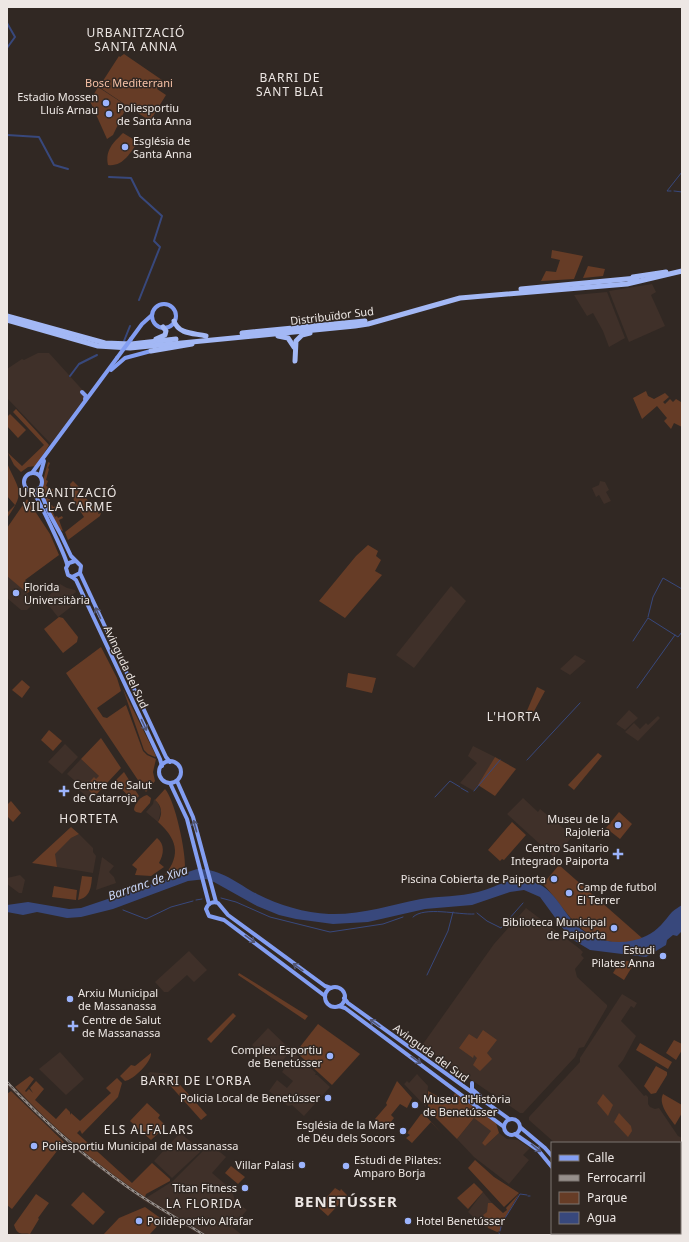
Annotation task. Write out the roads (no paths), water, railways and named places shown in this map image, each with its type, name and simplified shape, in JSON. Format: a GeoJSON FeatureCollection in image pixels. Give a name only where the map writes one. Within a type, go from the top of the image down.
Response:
{"type":"FeatureCollection","features":[{"type":"Feature","properties":{"kind":"highway","name":"Distribuïdor Sud"},"geometry":{"type":"LineString","coordinates":[[85,341],[131,344],[367,321],[459,295],[627,280],[682,267]]}},
{"type":"Feature","properties":{"kind":"highway","name":"Distribuïdor Sud"},"geometry":{"type":"LineString","coordinates":[[7,316],[104,347],[130,348],[355,326],[368,324],[460,298],[626,284],[682,271]]}},
{"type":"Feature","properties":{"kind":"highway"},"geometry":{"type":"LineString","coordinates":[[607,278],[631,278],[666,272]]}},
{"type":"Feature","properties":{"kind":"highway"},"geometry":{"type":"LineString","coordinates":[[85,341],[104,349],[123,351],[368,326],[414,310]]}},
{"type":"Feature","properties":{"kind":"highway","name":"Distribuïdor Sud"},"geometry":{"type":"LineString","coordinates":[[7,320],[41,328]]}},
{"type":"Feature","properties":{"kind":"highway"},"geometry":{"type":"LineString","coordinates":[[174,322],[176,326],[185,332],[206,336]]}},
{"type":"Feature","properties":{"kind":"highway"},"geometry":{"type":"LineString","coordinates":[[85,341],[112,342],[157,339],[165,335],[166,331],[163,327]]}},
{"type":"Feature","properties":{"kind":"highway"},"geometry":{"type":"LineString","coordinates":[[293,360],[296,341],[302,335],[322,331]]}},
{"type":"Feature","properties":{"kind":"highway"},"geometry":{"type":"LineString","coordinates":[[271,336],[282,336],[288,338],[295,351]]}},
{"type":"Feature","properties":{"kind":"highway"},"geometry":{"type":"LineString","coordinates":[[151,351],[192,344]]}},
{"type":"Feature","properties":{"kind":"main road"},"geometry":{"type":"LineString","coordinates":[[32,491],[39,488],[42,481],[40,476],[42,465],[47,454],[131,339],[140,328],[152,315],[157,306],[164,304],[168,305],[175,313],[174,322],[170,326],[163,327],[155,323],[146,323],[140,328]]}},
{"type":"Feature","properties":{"kind":"main road"},"geometry":{"type":"LineString","coordinates":[[152,315],[155,323]]}},
{"type":"Feature","properties":{"kind":"main road"},"geometry":{"type":"LineString","coordinates":[[95,389],[121,361],[133,355],[151,351]]}},
{"type":"Feature","properties":{"kind":"main road"},"geometry":{"type":"LineString","coordinates":[[80,406],[101,380]]}},
{"type":"Feature","properties":{"kind":"main road"},"geometry":{"type":"LineString","coordinates":[[39,488],[49,513],[62,535],[70,555],[81,566],[80,574],[72,577],[67,573],[67,564],[60,543],[44,515],[36,495],[26,488],[23,482],[27,474],[32,472],[86,397],[82,392]]}},
{"type":"Feature","properties":{"kind":"main road"},"geometry":{"type":"LineString","coordinates":[[32,472],[40,476]]}},
{"type":"Feature","properties":{"kind":"main road"},"geometry":{"type":"LineString","coordinates":[[67,564],[75,561]]}},
{"type":"Feature","properties":{"kind":"main road","name":"Avinguda del Sud"},"geometry":{"type":"LineString","coordinates":[[80,574],[170,762]]}},
{"type":"Feature","properties":{"kind":"main road","name":"Avinguda del Sud"},"geometry":{"type":"LineString","coordinates":[[72,577],[76,580],[162,766]]}},
{"type":"Feature","properties":{"kind":"main road"},"geometry":{"type":"LineString","coordinates":[[170,783],[177,780],[180,776],[180,770],[177,764],[170,762],[162,766],[160,772],[161,777],[166,782],[170,783],[187,819],[209,904]]}},
{"type":"Feature","properties":{"kind":"main road"},"geometry":{"type":"LineString","coordinates":[[177,780],[193,817],[216,902],[220,905],[222,910],[325,986],[340,989],[344,998],[339,1006],[329,1005],[325,996],[224,920],[218,917],[211,917],[207,914],[206,909],[209,904],[216,902]]}},
{"type":"Feature","properties":{"kind":"main road"},"geometry":{"type":"LineString","coordinates":[[218,917],[222,910]]}},
{"type":"Feature","properties":{"kind":"main road"},"geometry":{"type":"LineString","coordinates":[[325,996],[331,988]]}},
{"type":"Feature","properties":{"kind":"main road","name":"Avinguda del Sud"},"geometry":{"type":"LineString","coordinates":[[344,998],[348,1004],[491,1108],[509,1119]]}},
{"type":"Feature","properties":{"kind":"main road","name":"Avinguda del Sud"},"geometry":{"type":"LineString","coordinates":[[339,1006],[345,1008],[504,1126]]}},
{"type":"Feature","properties":{"kind":"main road"},"geometry":{"type":"LineString","coordinates":[[472,1085],[491,1108]]}},
{"type":"Feature","properties":{"kind":"main road"},"geometry":{"type":"LineString","coordinates":[[551,1154],[520,1127],[517,1120],[509,1119],[504,1126],[507,1133],[515,1134],[538,1150],[551,1166]]}},
{"type":"Feature","properties":{"kind":"main road"},"geometry":{"type":"LineString","coordinates":[[515,1134],[520,1127]]}},
{"type":"Feature","properties":{"kind":"water"},"geometry":{"type":"Polygon","coordinates":[[[197,869],[205,869],[221,874],[274,902],[301,910],[329,914],[353,913],[421,899],[471,894],[512,880],[524,880],[533,882],[546,889],[552,894],[578,927],[596,938],[616,942],[636,940],[650,934],[658,928],[672,912],[682,905],[682,931],[677,936],[673,935],[667,940],[666,945],[646,957],[590,950],[570,938],[540,897],[524,890],[510,892],[472,905],[425,909],[368,922],[333,924],[279,915],[257,906],[206,879],[188,881],[113,909],[81,917],[67,918],[37,912],[23,915],[7,912],[7,905],[28,902],[69,909],[81,908],[197,869]]]}},
{"type":"Feature","properties":{"kind":"waterway"},"geometry":{"type":"LineString","coordinates":[[7,23],[15,37],[7,48]]}},
{"type":"Feature","properties":{"kind":"waterway"},"geometry":{"type":"LineString","coordinates":[[7,135],[39,137],[54,165],[68,169]]}},
{"type":"Feature","properties":{"kind":"waterway"},"geometry":{"type":"LineString","coordinates":[[671,191],[667,191],[682,172]]}},
{"type":"Feature","properties":{"kind":"waterway"},"geometry":{"type":"LineString","coordinates":[[109,177],[131,178],[140,196],[162,216],[154,241],[160,247],[139,300]]}},
{"type":"Feature","properties":{"kind":"waterway"},"geometry":{"type":"LineString","coordinates":[[674,191],[682,192]]}},
{"type":"Feature","properties":{"kind":"waterway"},"geometry":{"type":"LineString","coordinates":[[124,341],[130,326]]}},
{"type":"Feature","properties":{"kind":"waterway"},"geometry":{"type":"LineString","coordinates":[[70,376],[79,364],[97,355]]}},
{"type":"Feature","properties":{"kind":"waterway"},"geometry":{"type":"LineString","coordinates":[[648,617],[653,597],[663,578],[682,589]]}},
{"type":"Feature","properties":{"kind":"waterway"},"geometry":{"type":"LineString","coordinates":[[633,641],[648,618],[678,637],[682,632]]}},
{"type":"Feature","properties":{"kind":"waterway"},"geometry":{"type":"LineString","coordinates":[[637,688],[675,635]]}},
{"type":"Feature","properties":{"kind":"waterway"},"geometry":{"type":"LineString","coordinates":[[527,760],[580,703]]}},
{"type":"Feature","properties":{"kind":"waterway"},"geometry":{"type":"LineString","coordinates":[[474,791],[500,760]]}},
{"type":"Feature","properties":{"kind":"waterway"},"geometry":{"type":"LineString","coordinates":[[435,797],[450,781],[460,787]]}},
{"type":"Feature","properties":{"kind":"waterway"},"geometry":{"type":"LineString","coordinates":[[461,788],[468,792]]}},
{"type":"Feature","properties":{"kind":"waterway"},"geometry":{"type":"LineString","coordinates":[[221,898],[236,902],[270,917],[330,932],[383,924],[403,917]]}},
{"type":"Feature","properties":{"kind":"waterway"},"geometry":{"type":"LineString","coordinates":[[196,900],[202,899]]}},
{"type":"Feature","properties":{"kind":"waterway"},"geometry":{"type":"LineString","coordinates":[[123,910],[146,919],[171,907],[193,901]]}},
{"type":"Feature","properties":{"kind":"waterway"},"geometry":{"type":"LineString","coordinates":[[477,913],[487,921],[501,928],[523,903]]}},
{"type":"Feature","properties":{"kind":"waterway"},"geometry":{"type":"LineString","coordinates":[[413,917],[418,914],[433,911],[474,914]]}},
{"type":"Feature","properties":{"kind":"waterway"},"geometry":{"type":"LineString","coordinates":[[427,975],[448,931],[453,912]]}},
{"type":"Feature","properties":{"kind":"waterway"},"geometry":{"type":"LineString","coordinates":[[500,1231],[502,1223],[520,1194],[527,1195]]}},
{"type":"Feature","properties":{"kind":"railway"},"geometry":{"type":"LineString","coordinates":[[7,1082],[50,1125],[97,1164],[138,1194],[204,1235]]}},
{"type":"Feature","properties":{"kind":"place","name":"Estadio Mossen Lluís Arnau"},"geometry":{"type":"Point","coordinates":[106,103]}},
{"type":"Feature","properties":{"kind":"place","name":"Poliesportiu de Santa Anna"},"geometry":{"type":"Point","coordinates":[109,114]}},
{"type":"Feature","properties":{"kind":"place","name":"Església de Santa Anna"},"geometry":{"type":"Point","coordinates":[125,147]}},
{"type":"Feature","properties":{"kind":"place","name":"Florida Universitària"},"geometry":{"type":"Point","coordinates":[16,593]}},
{"type":"Feature","properties":{"kind":"place","name":"Centre de Salut de Catarroja"},"geometry":{"type":"Point","coordinates":[64,791]}},
{"type":"Feature","properties":{"kind":"place","name":"Museu de la Rajoleria"},"geometry":{"type":"Point","coordinates":[618,825]}},
{"type":"Feature","properties":{"kind":"place","name":"Centro Sanitario Integrado Paiporta"},"geometry":{"type":"Point","coordinates":[618,854]}},
{"type":"Feature","properties":{"kind":"place","name":"Piscina Cobierta de Paiporta"},"geometry":{"type":"Point","coordinates":[554,879]}},
{"type":"Feature","properties":{"kind":"place","name":"Camp de futbol El Terrer"},"geometry":{"type":"Point","coordinates":[569,893]}},
{"type":"Feature","properties":{"kind":"place","name":"Biblioteca Municipal de Paiporta"},"geometry":{"type":"Point","coordinates":[614,928]}},
{"type":"Feature","properties":{"kind":"place","name":"Estudi Pilates Anna"},"geometry":{"type":"Point","coordinates":[663,956]}},
{"type":"Feature","properties":{"kind":"place","name":"Arxiu Municipal de Massanassa"},"geometry":{"type":"Point","coordinates":[70,999]}},
{"type":"Feature","properties":{"kind":"place","name":"Centre de Salut de Massanassa"},"geometry":{"type":"Point","coordinates":[73,1026]}},
{"type":"Feature","properties":{"kind":"place","name":"Complex Esportiu de Benetússer"},"geometry":{"type":"Point","coordinates":[330,1056]}},
{"type":"Feature","properties":{"kind":"place","name":"Policia Local de Benetússer"},"geometry":{"type":"Point","coordinates":[328,1098]}},
{"type":"Feature","properties":{"kind":"place","name":"Museu d'Història de Benetússer"},"geometry":{"type":"Point","coordinates":[415,1105]}},
{"type":"Feature","properties":{"kind":"place","name":"Església de la Mare de Déu dels Socors"},"geometry":{"type":"Point","coordinates":[403,1131]}},
{"type":"Feature","properties":{"kind":"place","name":"Poliesportiu Municipal de Massanassa"},"geometry":{"type":"Point","coordinates":[34,1146]}},
{"type":"Feature","properties":{"kind":"place","name":"Villar Palasi"},"geometry":{"type":"Point","coordinates":[302,1165]}},
{"type":"Feature","properties":{"kind":"place","name":"Estudi de Pilates: Amparo Borja"},"geometry":{"type":"Point","coordinates":[346,1166]}},
{"type":"Feature","properties":{"kind":"place","name":"Titan Fitness"},"geometry":{"type":"Point","coordinates":[245,1188]}},
{"type":"Feature","properties":{"kind":"place","name":"Polideportivo Alfafar"},"geometry":{"type":"Point","coordinates":[139,1221]}},
{"type":"Feature","properties":{"kind":"place","name":"Hotel Benetússer"},"geometry":{"type":"Point","coordinates":[408,1221]}},
{"type":"Feature","properties":{"kind":"district","name":"URBANITZACIÓ SANTA ANNA"},"geometry":{"type":"Point","coordinates":[136,40]}},
{"type":"Feature","properties":{"kind":"district","name":"BARRI DE SANT BLAI"},"geometry":{"type":"Point","coordinates":[290,85]}},
{"type":"Feature","properties":{"kind":"district","name":"URBANITZACIÓ VIL·LA CARME"},"geometry":{"type":"Point","coordinates":[68,500]}},
{"type":"Feature","properties":{"kind":"district","name":"L'HORTA"},"geometry":{"type":"Point","coordinates":[514,717]}},
{"type":"Feature","properties":{"kind":"district","name":"HORTETA"},"geometry":{"type":"Point","coordinates":[89,819]}},
{"type":"Feature","properties":{"kind":"district","name":"BARRI DE L'ORBA"},"geometry":{"type":"Point","coordinates":[196,1081]}},
{"type":"Feature","properties":{"kind":"district","name":"ELS ALFALARS"},"geometry":{"type":"Point","coordinates":[149,1130]}},
{"type":"Feature","properties":{"kind":"district","name":"BENETÚSSER"},"geometry":{"type":"Point","coordinates":[346,1202]}},
{"type":"Feature","properties":{"kind":"district","name":"LA FLORIDA"},"geometry":{"type":"Point","coordinates":[204,1204]}},
{"type":"Feature","properties":{"kind":"park label","name":"Bosc Mediterrani"},"geometry":{"type":"Point","coordinates":[129,83]}},
{"type":"Feature","properties":{"kind":"water label","name":"Barranc de Xiva"},"geometry":{"type":"Point","coordinates":[148,883]}}]}
